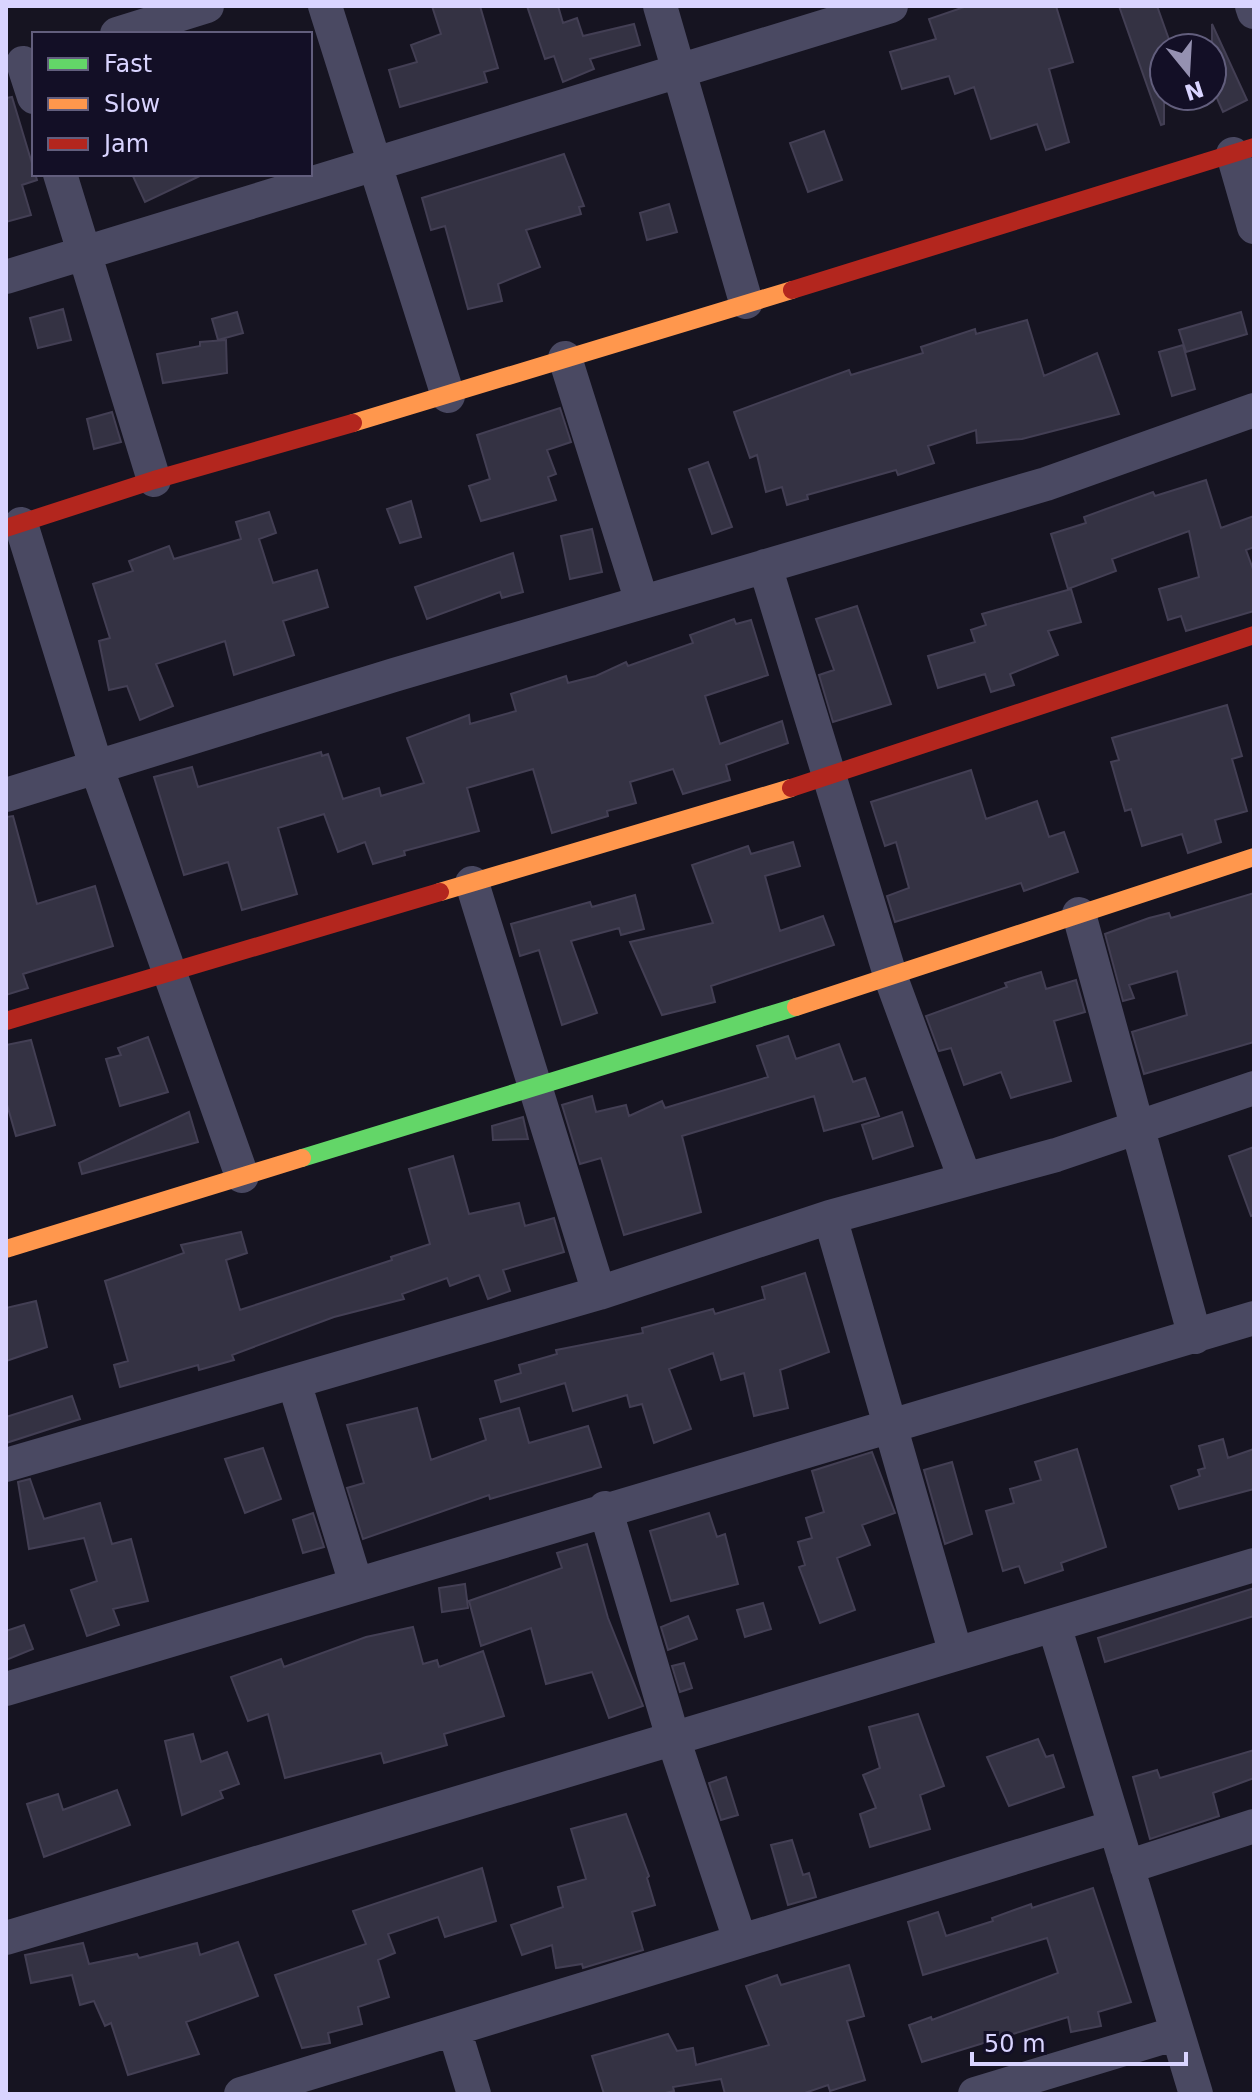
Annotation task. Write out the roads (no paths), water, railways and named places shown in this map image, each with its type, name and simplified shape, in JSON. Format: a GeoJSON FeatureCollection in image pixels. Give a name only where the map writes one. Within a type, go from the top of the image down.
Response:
{"type":"FeatureCollection","features":[{"type":"Feature","properties":{"kind":"street"},"geometry":{"type":"LineString","coordinates":[[122,32],[173,11],[207,6]]}},
{"type":"Feature","properties":{"kind":"street"},"geometry":{"type":"LineString","coordinates":[[325,6],[448,396]]}},
{"type":"Feature","properties":{"kind":"street"},"geometry":{"type":"LineString","coordinates":[[660,6],[746,302]]}},
{"type":"Feature","properties":{"kind":"street"},"geometry":{"type":"LineString","coordinates":[[6,277],[891,6]]}},
{"type":"Feature","properties":{"kind":"street"},"geometry":{"type":"LineString","coordinates":[[21,63],[32,92]]}},
{"type":"Feature","properties":{"kind":"street"},"geometry":{"type":"LineString","coordinates":[[242,1176],[14,526],[154,480],[448,396],[1244,151],[1254,227]]}},
{"type":"Feature","properties":{"kind":"street"},"geometry":{"type":"LineString","coordinates":[[61,176],[154,480]]}},
{"type":"Feature","properties":{"kind":"street"},"geometry":{"type":"LineString","coordinates":[[565,358],[642,602]]}},
{"type":"Feature","properties":{"kind":"street"},"geometry":{"type":"LineString","coordinates":[[6,795],[642,602],[1046,484],[1254,410]]}},
{"type":"Feature","properties":{"kind":"street"},"geometry":{"type":"LineString","coordinates":[[765,566],[891,978],[965,1179]]}},
{"type":"Feature","properties":{"kind":"street"},"geometry":{"type":"LineString","coordinates":[[6,1021],[829,777],[1254,635]]}},
{"type":"Feature","properties":{"kind":"street"},"geometry":{"type":"LineString","coordinates":[[6,1249],[891,978],[1254,857]]}},
{"type":"Feature","properties":{"kind":"street"},"geometry":{"type":"LineString","coordinates":[[472,883],[599,1293]]}},
{"type":"Feature","properties":{"kind":"street"},"geometry":{"type":"LineString","coordinates":[[1079,914],[1195,1337]]}},
{"type":"Feature","properties":{"kind":"street"},"geometry":{"type":"LineString","coordinates":[[6,1465],[599,1293],[830,1217],[1056,1155],[1254,1088]]}},
{"type":"Feature","properties":{"kind":"street"},"geometry":{"type":"LineString","coordinates":[[830,1217],[956,1654]]}},
{"type":"Feature","properties":{"kind":"street"},"geometry":{"type":"LineString","coordinates":[[6,1689],[605,1508],[1254,1318]]}},
{"type":"Feature","properties":{"kind":"street"},"geometry":{"type":"LineString","coordinates":[[294,1382],[356,1584]]}},
{"type":"Feature","properties":{"kind":"street"},"geometry":{"type":"LineString","coordinates":[[605,1508],[673,1738],[740,1940]]}},
{"type":"Feature","properties":{"kind":"street"},"geometry":{"type":"LineString","coordinates":[[6,1938],[1254,1565]]}},
{"type":"Feature","properties":{"kind":"street"},"geometry":{"type":"LineString","coordinates":[[1054,1625],[1196,2094]]}},
{"type":"Feature","properties":{"kind":"street"},"geometry":{"type":"LineString","coordinates":[[1127,1867],[1254,1826]]}},
{"type":"Feature","properties":{"kind":"street"},"geometry":{"type":"LineString","coordinates":[[241,2094],[1114,1827]]}},
{"type":"Feature","properties":{"kind":"street"},"geometry":{"type":"LineString","coordinates":[[454,2029],[474,2094]]}},
{"type":"Feature","properties":{"kind":"street"},"geometry":{"type":"LineString","coordinates":[[975,2094],[1177,2033]]}}]}
